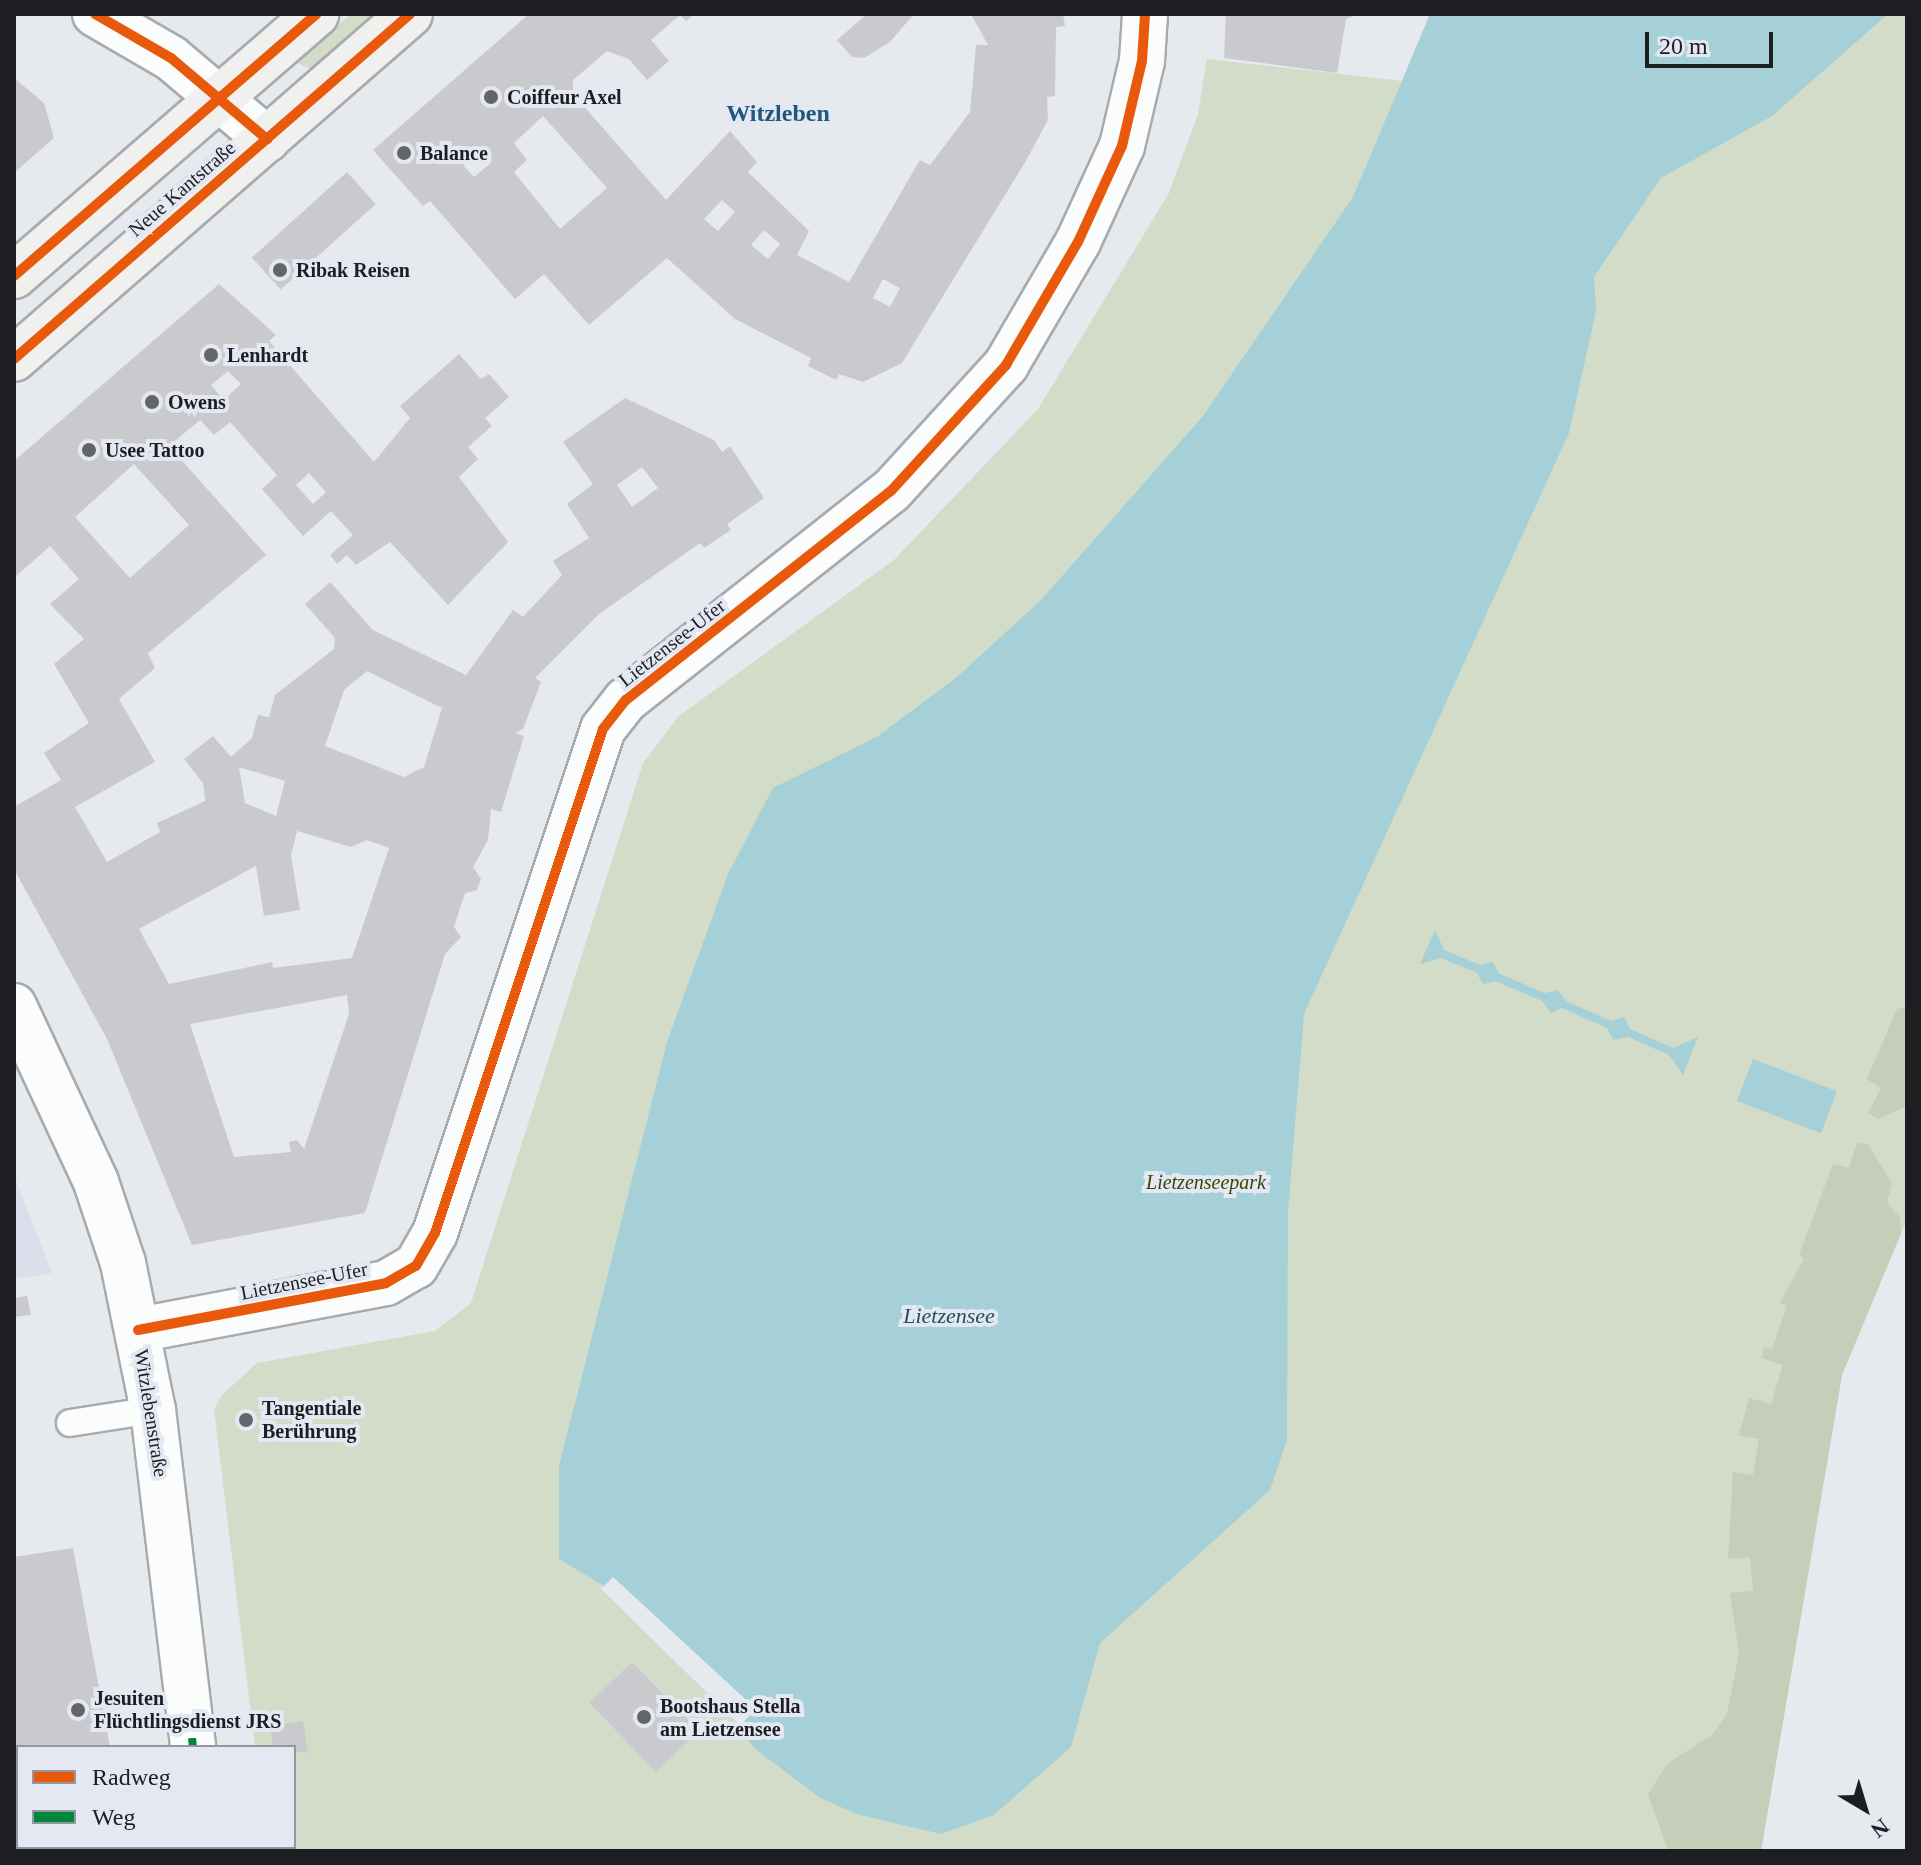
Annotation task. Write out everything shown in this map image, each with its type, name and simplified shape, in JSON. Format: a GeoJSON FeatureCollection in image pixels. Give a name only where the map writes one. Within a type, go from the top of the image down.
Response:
{"type":"FeatureCollection","features":[{"type":"Feature","properties":{"kind":"main road"},"geometry":{"type":"LineString","coordinates":[[14,276],[316,14]]}},
{"type":"Feature","properties":{"kind":"main road","name":"Neue Kantstraße"},"geometry":{"type":"LineString","coordinates":[[14,359],[410,14]]}},
{"type":"Feature","properties":{"kind":"street"},"geometry":{"type":"LineString","coordinates":[[95,14],[221,97],[267,139]]}},
{"type":"Feature","properties":{"kind":"street","name":"Lietzensee-Ufer"},"geometry":{"type":"LineString","coordinates":[[138,1330],[386,1283],[416,1266],[435,1233],[603,729],[647,682],[891,491],[1006,365],[1078,242],[1122,146],[1142,61],[1145,14]]}},
{"type":"Feature","properties":{"kind":"street","name":"Witzlebenstraße"},"geometry":{"type":"LineString","coordinates":[[14,1006],[96,1182],[138,1330],[153,1410],[193,1745]]}},
{"type":"Feature","properties":{"kind":"lane"},"geometry":{"type":"LineString","coordinates":[[70,1423],[153,1410]]}},
{"type":"Feature","properties":{"kind":"shaded area"},"geometry":{"type":"Polygon","coordinates":[[[14,1174],[15,1177],[52,1273],[14,1279],[14,1174]]]}},
{"type":"Feature","properties":{"kind":"green space"},"geometry":{"type":"Polygon","coordinates":[[[351,14],[380,14],[315,71],[296,62],[351,14]]]}},
{"type":"Feature","properties":{"kind":"green space","name":"Lietzenseepark"},"geometry":{"type":"Polygon","coordinates":[[[1430,14],[1907,14],[1907,1220],[1842,1375],[1761,1851],[267,1851],[296,1849],[296,1745],[255,1745],[214,1409],[222,1395],[257,1363],[435,1331],[471,1303],[643,763],[679,716],[894,560],[1038,409],[1169,193],[1198,114],[1207,59],[1402,81],[1430,14]]]}},
{"type":"Feature","properties":{"kind":"green space"},"geometry":{"type":"Polygon","coordinates":[[[1907,1007],[1907,1106],[1878,1119],[1868,1113],[1881,1088],[1867,1079],[1897,1009],[1907,1007]]]}},
{"type":"Feature","properties":{"kind":"green space"},"geometry":{"type":"Polygon","coordinates":[[[1857,1143],[1868,1144],[1892,1184],[1887,1202],[1900,1218],[1901,1233],[1842,1375],[1761,1851],[1668,1851],[1648,1794],[1667,1764],[1713,1734],[1727,1714],[1739,1653],[1730,1593],[1753,1591],[1750,1557],[1728,1559],[1733,1472],[1753,1475],[1759,1439],[1739,1435],[1749,1398],[1771,1404],[1783,1365],[1761,1358],[1764,1347],[1772,1349],[1787,1305],[1780,1303],[1804,1258],[1799,1255],[1833,1164],[1849,1168],[1857,1143]]]}},
{"type":"Feature","properties":{"kind":"water","name":"Lietzensee"},"geometry":{"type":"Polygon","coordinates":[[[1430,14],[1888,14],[1772,116],[1661,178],[1594,277],[1596,311],[1569,433],[1304,1014],[1288,1212],[1287,1440],[1270,1490],[1100,1643],[1071,1747],[994,1815],[941,1834],[856,1814],[819,1797],[754,1748],[738,1728],[741,1721],[604,1586],[559,1559],[559,1466],[667,1042],[728,874],[773,788],[878,736],[957,677],[1041,600],[1203,416],[1353,197],[1430,14]]]}},
{"type":"Feature","properties":{"kind":"water"},"geometry":{"type":"Polygon","coordinates":[[[1435,930],[1444,950],[1480,965],[1492,962],[1500,974],[1545,993],[1558,990],[1566,1001],[1611,1021],[1624,1017],[1630,1029],[1673,1048],[1698,1037],[1683,1075],[1669,1055],[1628,1037],[1613,1040],[1607,1028],[1562,1008],[1551,1013],[1542,1001],[1495,981],[1483,984],[1477,973],[1441,958],[1420,964],[1435,930]]]}},
{"type":"Feature","properties":{"kind":"water"},"geometry":{"type":"Polygon","coordinates":[[[1753,1059],[1837,1091],[1821,1133],[1737,1101],[1753,1059]]]}},
{"type":"Feature","properties":{"kind":"pier"},"geometry":{"type":"Polygon","coordinates":[[[613,1577],[756,1709],[735,1731],[737,1722],[601,1589],[613,1577]]]}},
{"type":"Feature","properties":{"kind":"building"},"geometry":{"type":"Polygon","coordinates":[[[529,14],[695,14],[686,21],[680,15],[651,40],[669,61],[647,80],[629,59],[607,51],[573,80],[573,94],[666,200],[730,131],[757,162],[748,172],[809,231],[797,255],[849,282],[920,160],[930,165],[970,112],[976,45],[988,45],[971,14],[1063,14],[1065,26],[1056,27],[1055,96],[1047,97],[1048,120],[1027,159],[902,363],[863,382],[839,374],[836,380],[808,366],[811,358],[735,319],[667,258],[589,325],[544,274],[515,299],[430,201],[423,206],[373,150],[529,14]],[[543,116],[514,143],[527,160],[514,172],[560,229],[607,188],[543,116]],[[480,151],[463,165],[474,177],[491,163],[480,151]],[[722,200],[704,219],[718,231],[735,212],[722,200]],[[764,230],[751,245],[768,259],[780,244],[764,230]],[[883,279],[873,298],[890,307],[900,288],[883,279]]]}},
{"type":"Feature","properties":{"kind":"building"},"geometry":{"type":"Polygon","coordinates":[[[867,14],[914,14],[890,42],[864,58],[852,57],[837,40],[867,14]]]}},
{"type":"Feature","properties":{"kind":"building"},"geometry":{"type":"Polygon","coordinates":[[[1226,14],[1360,14],[1346,19],[1337,73],[1224,58],[1226,14]]]}},
{"type":"Feature","properties":{"kind":"building"},"geometry":{"type":"Polygon","coordinates":[[[14,78],[44,103],[54,138],[14,173],[14,78]]]}},
{"type":"Feature","properties":{"kind":"building"},"geometry":{"type":"Polygon","coordinates":[[[347,172],[376,204],[281,290],[252,258],[347,172]]]}},
{"type":"Feature","properties":{"kind":"building"},"geometry":{"type":"Polygon","coordinates":[[[219,284],[276,335],[269,341],[374,462],[410,418],[400,406],[459,354],[481,379],[489,374],[509,397],[485,418],[492,426],[468,447],[478,459],[459,477],[508,542],[448,605],[390,542],[356,565],[347,555],[337,564],[330,555],[353,535],[331,511],[303,536],[262,489],[277,475],[230,422],[214,435],[200,420],[169,446],[266,555],[148,653],[155,668],[119,699],[155,762],[75,807],[107,862],[160,832],[157,823],[205,801],[203,783],[184,759],[213,736],[231,757],[252,738],[258,715],[269,717],[275,695],[334,649],[335,638],[305,604],[330,582],[373,630],[466,675],[513,610],[523,617],[562,575],[553,561],[589,538],[567,504],[593,484],[563,442],[625,398],[714,440],[722,452],[730,446],[764,498],[727,524],[731,530],[704,548],[700,543],[599,614],[535,678],[541,682],[523,729],[515,733],[524,736],[501,812],[491,809],[488,840],[473,867],[481,879],[477,890],[465,893],[454,927],[461,937],[445,954],[365,1213],[192,1245],[107,1039],[14,869],[14,807],[61,780],[44,753],[89,723],[54,664],[84,639],[50,604],[79,579],[50,546],[14,578],[14,461],[219,284]],[[228,371],[211,385],[224,400],[241,384],[228,371]],[[134,464],[75,517],[130,578],[189,525],[134,464]],[[642,467],[617,485],[632,507],[658,488],[642,467]],[[309,473],[296,485],[313,504],[326,492],[309,473]],[[367,671],[344,690],[325,746],[404,777],[424,767],[442,708],[367,671]],[[239,767],[245,803],[276,816],[285,781],[239,767]],[[297,831],[291,855],[300,910],[264,916],[256,866],[139,929],[169,984],[272,962],[273,968],[352,958],[389,848],[367,840],[351,847],[297,831]],[[347,995],[190,1024],[234,1157],[291,1152],[289,1142],[297,1140],[304,1149],[349,1014],[347,995]]]}},
{"type":"Feature","properties":{"kind":"building"},"geometry":{"type":"Polygon","coordinates":[[[27,1296],[31,1315],[14,1317],[14,1298],[27,1296]]]}},
{"type":"Feature","properties":{"kind":"building"},"geometry":{"type":"Polygon","coordinates":[[[73,1548],[110,1745],[16,1745],[14,1800],[14,1557],[73,1548]]]}},
{"type":"Feature","properties":{"kind":"building","name":"Bootshaus Stella am Lietzensee"},"geometry":{"type":"Polygon","coordinates":[[[632,1662],[699,1731],[656,1772],[590,1703],[632,1662]]]}},
{"type":"Feature","properties":{"kind":"building"},"geometry":{"type":"Polygon","coordinates":[[[303,1721],[308,1753],[296,1751],[296,1745],[273,1745],[270,1726],[303,1721]]]}},
{"type":"Feature","properties":{"kind":"building"},"geometry":{"type":"Polygon","coordinates":[[[40,1849],[124,1849],[124,1851],[40,1849]]]}},
{"type":"Feature","properties":{"kind":"marked path"},"geometry":{"type":"LineString","coordinates":[[192,1738],[193,1745]]}},
{"type":"Feature","properties":{"kind":"cycle path"},"geometry":{"type":"LineString","coordinates":[[95,14],[171,58],[267,139]]}},
{"type":"Feature","properties":{"kind":"cycle path"},"geometry":{"type":"LineString","coordinates":[[14,276],[316,14]]}},
{"type":"Feature","properties":{"kind":"cycle path"},"geometry":{"type":"LineString","coordinates":[[14,359],[410,14]]}},
{"type":"Feature","properties":{"kind":"cycle path"},"geometry":{"type":"LineString","coordinates":[[138,1330],[386,1283],[416,1266],[435,1233],[603,729],[626,700],[891,491],[1006,365],[1078,242],[1122,146],[1142,61],[1145,14]]}},
{"type":"Feature","properties":{"kind":"place","name":"Coiffeur Axel"},"geometry":{"type":"Point","coordinates":[491,97]}},
{"type":"Feature","properties":{"kind":"place","name":"Balance"},"geometry":{"type":"Point","coordinates":[404,153]}},
{"type":"Feature","properties":{"kind":"place","name":"Ribak Reisen"},"geometry":{"type":"Point","coordinates":[280,270]}},
{"type":"Feature","properties":{"kind":"place","name":"Lenhardt"},"geometry":{"type":"Point","coordinates":[211,355]}},
{"type":"Feature","properties":{"kind":"place","name":"Owens"},"geometry":{"type":"Point","coordinates":[152,402]}},
{"type":"Feature","properties":{"kind":"place","name":"Usee Tattoo"},"geometry":{"type":"Point","coordinates":[89,450]}},
{"type":"Feature","properties":{"kind":"place","name":"Tangentiale Berührung"},"geometry":{"type":"Point","coordinates":[246,1420]}},
{"type":"Feature","properties":{"kind":"place","name":"Jesuiten Flüchtlingsdienst JRS"},"geometry":{"type":"Point","coordinates":[78,1710]}},
{"type":"Feature","properties":{"kind":"place","name":"Bootshaus Stella am Lietzensee"},"geometry":{"type":"Point","coordinates":[644,1717]}},
{"type":"Feature","properties":{"kind":"district","name":"Witzleben"},"geometry":{"type":"Point","coordinates":[778,114]}}]}
